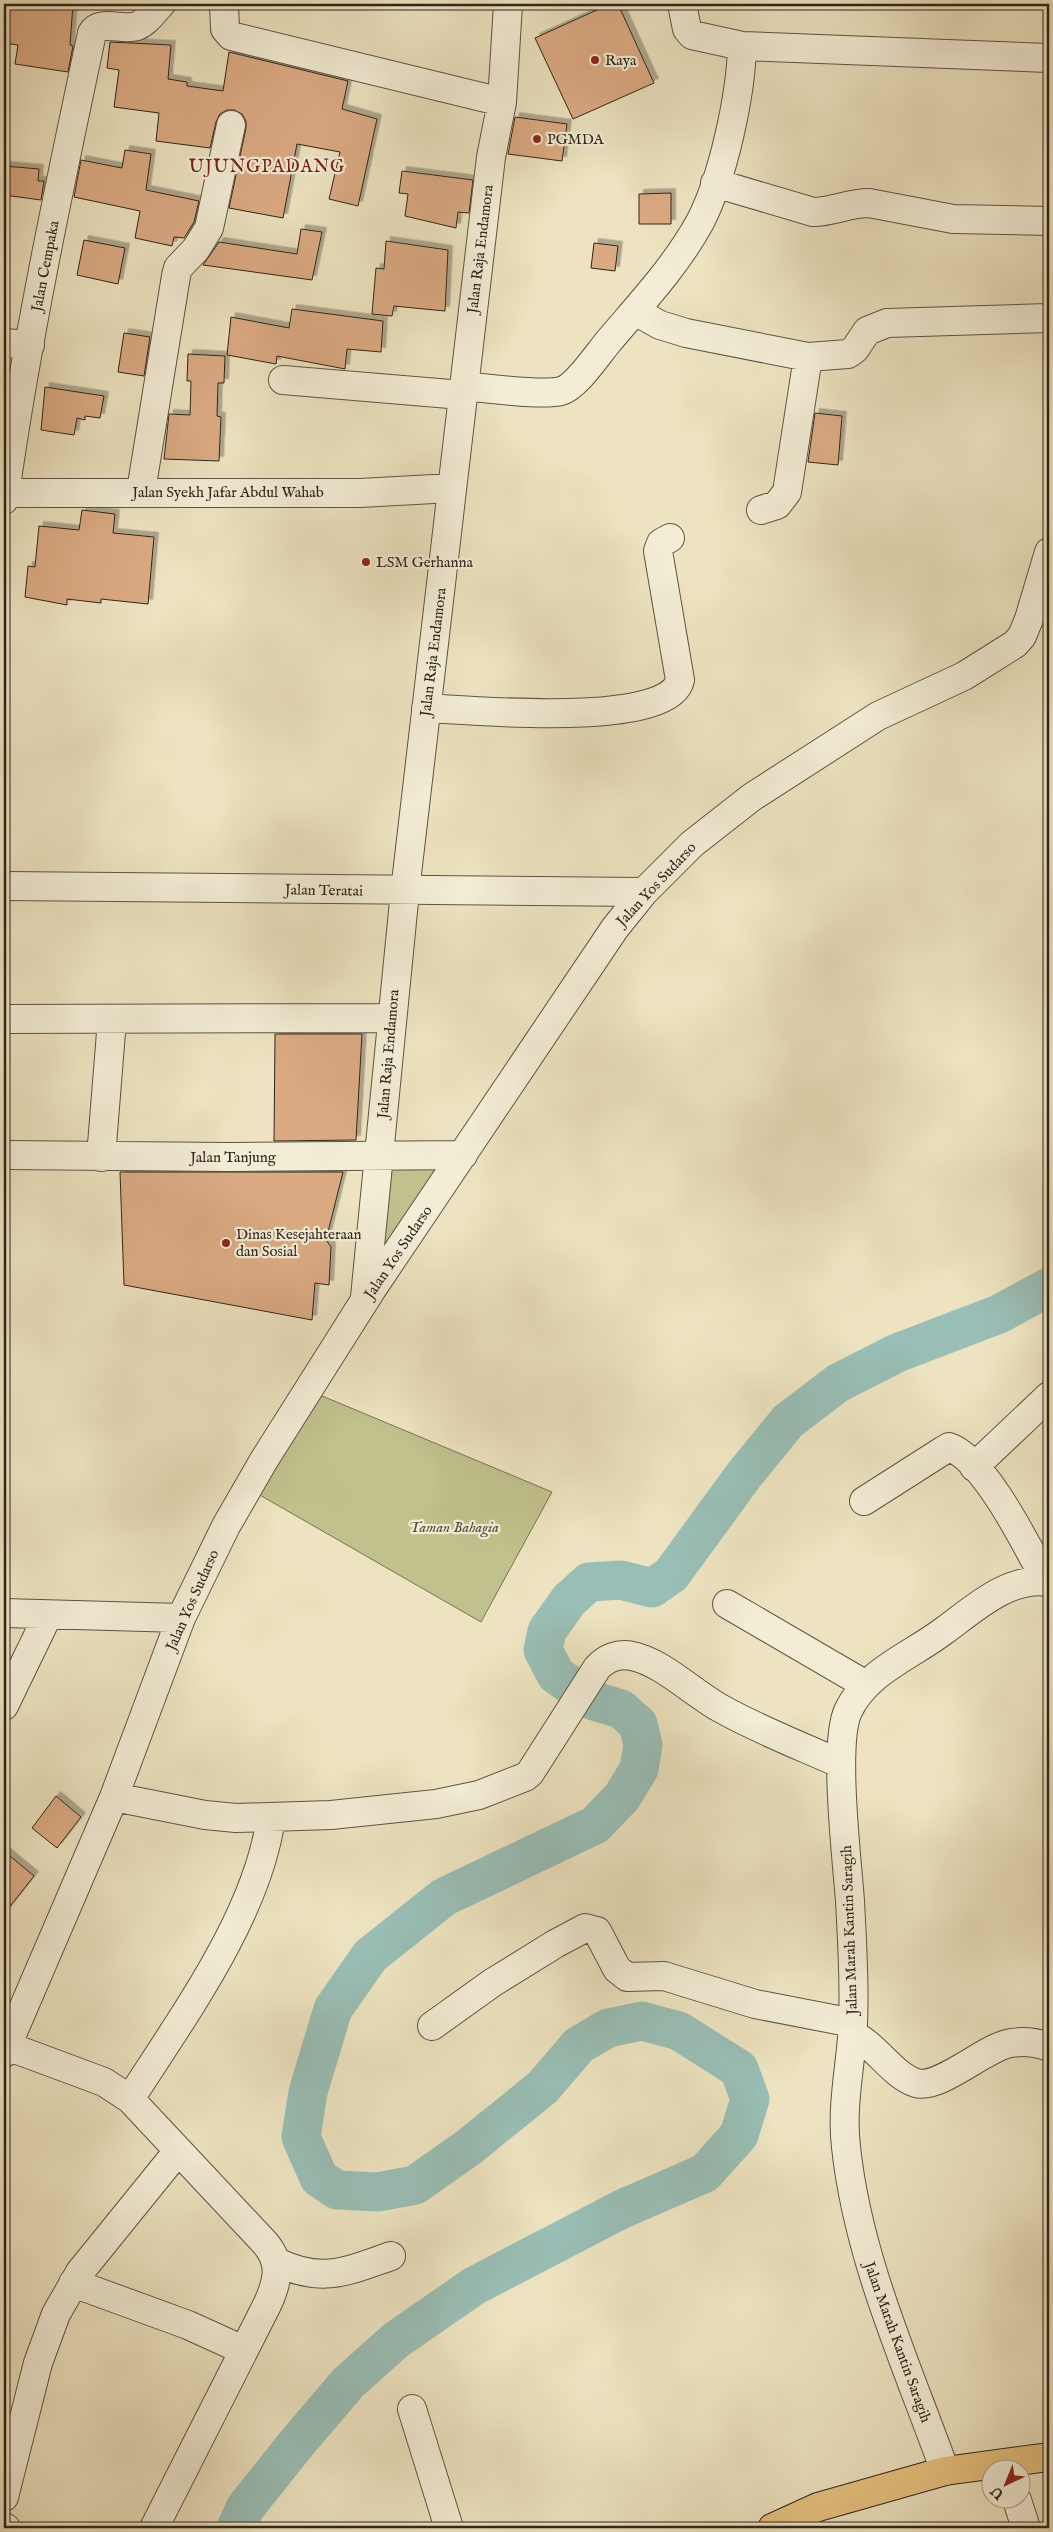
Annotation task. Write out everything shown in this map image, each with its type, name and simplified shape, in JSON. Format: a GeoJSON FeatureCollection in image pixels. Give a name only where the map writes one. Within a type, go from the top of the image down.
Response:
{"type":"FeatureCollection","features":[{"type":"Feature","properties":{"kind":"main road"},"geometry":{"type":"LineString","coordinates":[[1030,2461],[1049,2457]]}},
{"type":"Feature","properties":{"kind":"main road"},"geometry":{"type":"LineString","coordinates":[[774,2528],[818,2507],[945,2470],[980,2468]]}},
{"type":"Feature","properties":{"kind":"street","name":"Jalan Cempaka"},"geometry":{"type":"LineString","coordinates":[[4,495],[17,344],[63,166],[92,33],[96,28],[102,26],[134,27],[141,24],[161,4]]}},
{"type":"Feature","properties":{"kind":"street"},"geometry":{"type":"LineString","coordinates":[[224,4],[225,29],[231,36],[502,102]]}},
{"type":"Feature","properties":{"kind":"street","name":"Jalan Raja Endamora"},"geometry":{"type":"LineString","coordinates":[[365,1300],[391,1018],[405,891],[491,157],[502,102],[508,4]]}},
{"type":"Feature","properties":{"kind":"street"},"geometry":{"type":"LineString","coordinates":[[682,4],[687,30],[692,36],[742,46],[1049,58]]}},
{"type":"Feature","properties":{"kind":"street"},"geometry":{"type":"LineString","coordinates":[[283,380],[463,391],[562,391],[573,383],[665,274],[699,222],[715,183],[727,140],[739,78],[742,46]]}},
{"type":"Feature","properties":{"kind":"street"},"geometry":{"type":"LineString","coordinates":[[141,491],[176,276],[178,268],[196,250],[210,228],[231,125]]}},
{"type":"Feature","properties":{"kind":"street"},"geometry":{"type":"LineString","coordinates":[[715,183],[813,212],[824,212],[856,203],[868,203],[952,219],[1049,221]]}},
{"type":"Feature","properties":{"kind":"street"},"geometry":{"type":"LineString","coordinates":[[635,311],[660,325],[686,333],[808,357],[848,354],[855,349],[867,331],[887,323],[1049,318]]}},
{"type":"Feature","properties":{"kind":"street"},"geometry":{"type":"LineString","coordinates":[[760,510],[777,505],[787,492],[808,357]]}},
{"type":"Feature","properties":{"kind":"street","name":"Jalan Syekh Jafar Abdul Wahab"},"geometry":{"type":"LineString","coordinates":[[4,495],[141,491],[360,493],[452,488]]}},
{"type":"Feature","properties":{"kind":"street"},"geometry":{"type":"LineString","coordinates":[[426,708],[547,714],[601,713],[652,703],[671,696],[680,680],[658,551],[661,543],[670,538]]}},
{"type":"Feature","properties":{"kind":"street"},"geometry":{"type":"LineString","coordinates":[[1022,636],[1049,552]]}},
{"type":"Feature","properties":{"kind":"street","name":"Jalan Yos Sudarso"},"geometry":{"type":"LineString","coordinates":[[5,2050],[114,1797],[181,1618],[226,1526],[264,1460],[365,1300],[615,928],[644,892],[692,844],[752,797],[878,716],[964,676],[999,655],[1022,636],[1049,625]]}},
{"type":"Feature","properties":{"kind":"street","name":"Jalan Teratai"},"geometry":{"type":"LineString","coordinates":[[4,886],[644,892]]}},
{"type":"Feature","properties":{"kind":"street"},"geometry":{"type":"LineString","coordinates":[[4,1018],[112,1020],[391,1018]]}},
{"type":"Feature","properties":{"kind":"street"},"geometry":{"type":"LineString","coordinates":[[101,1157],[112,1020]]}},
{"type":"Feature","properties":{"kind":"street","name":"Jalan Tanjung"},"geometry":{"type":"LineString","coordinates":[[4,1155],[101,1157],[463,1155]]}},
{"type":"Feature","properties":{"kind":"street"},"geometry":{"type":"LineString","coordinates":[[974,1467],[1049,1396]]}},
{"type":"Feature","properties":{"kind":"street"},"geometry":{"type":"LineString","coordinates":[[864,1501],[949,1448],[960,1453],[974,1467],[1002,1503],[1048,1582]]}},
{"type":"Feature","properties":{"kind":"street","name":"Jalan Marah Kantin Saragih"},"geometry":{"type":"LineString","coordinates":[[945,2470],[865,2250],[852,2196],[844,2111],[852,2029],[853,1954],[841,1764],[844,1722],[856,1697],[879,1672],[936,1637],[988,1598],[1022,1584],[1048,1582]]}},
{"type":"Feature","properties":{"kind":"street"},"geometry":{"type":"LineString","coordinates":[[727,1604],[866,1685]]}},
{"type":"Feature","properties":{"kind":"street"},"geometry":{"type":"LineString","coordinates":[[4,1614],[181,1618]]}},
{"type":"Feature","properties":{"kind":"street"},"geometry":{"type":"LineString","coordinates":[[4,1706],[48,1615]]}},
{"type":"Feature","properties":{"kind":"street"},"geometry":{"type":"LineString","coordinates":[[114,1797],[205,1815],[270,1818],[377,1811],[436,1804],[479,1795],[525,1777],[530,1773],[594,1672],[601,1663],[618,1655],[638,1658],[720,1708],[841,1764]]}},
{"type":"Feature","properties":{"kind":"street"},"geometry":{"type":"LineString","coordinates":[[130,2099],[202,1985],[238,1917],[254,1880],[266,1844],[270,1818]]}},
{"type":"Feature","properties":{"kind":"street"},"geometry":{"type":"LineString","coordinates":[[432,2026],[492,1983],[554,1944],[585,1928],[598,1931],[616,1969],[627,1977],[664,1976],[755,2004],[852,2029],[878,2051],[900,2074],[918,2084],[927,2083],[950,2074],[995,2048],[1010,2043],[1024,2042],[1049,2047]]}},
{"type":"Feature","properties":{"kind":"street"},"geometry":{"type":"LineString","coordinates":[[5,2050],[104,2082],[130,2099],[265,2243],[277,2262],[276,2285],[154,2528]]}},
{"type":"Feature","properties":{"kind":"street"},"geometry":{"type":"LineString","coordinates":[[4,2497],[38,2364],[56,2314],[73,2283],[178,2151]]}},
{"type":"Feature","properties":{"kind":"street"},"geometry":{"type":"LineString","coordinates":[[277,2262],[308,2274],[339,2274],[391,2256]]}},
{"type":"Feature","properties":{"kind":"street"},"geometry":{"type":"LineString","coordinates":[[73,2283],[188,2324],[243,2350]]}},
{"type":"Feature","properties":{"kind":"street"},"geometry":{"type":"LineString","coordinates":[[412,2409],[449,2528]]}},
{"type":"Feature","properties":{"kind":"street"},"geometry":{"type":"LineString","coordinates":[[1020,2510],[1026,2528]]}},
{"type":"Feature","properties":{"kind":"green space"},"geometry":{"type":"Polygon","coordinates":[[[455,1159],[371,1288],[382,1160],[455,1159]]]}},
{"type":"Feature","properties":{"kind":"green space","name":"Taman Bahagia"},"geometry":{"type":"Polygon","coordinates":[[[315,1393],[552,1492],[481,1622],[258,1494],[315,1393]]]}},
{"type":"Feature","properties":{"kind":"building"},"geometry":{"type":"Polygon","coordinates":[[[10,4],[73,4],[70,45],[73,46],[68,72],[15,64],[18,45],[4,43],[10,4]]]}},
{"type":"Feature","properties":{"kind":"building","name":"Raya"},"geometry":{"type":"Polygon","coordinates":[[[610,4],[618,4],[654,83],[573,119],[535,38],[610,4]]]}},
{"type":"Feature","properties":{"kind":"building"},"geometry":{"type":"Polygon","coordinates":[[[110,42],[171,45],[168,79],[187,82],[187,86],[223,91],[229,52],[348,81],[342,109],[377,119],[358,206],[329,199],[340,152],[297,144],[283,218],[229,208],[246,128],[246,121],[242,114],[234,110],[227,110],[220,114],[216,122],[210,148],[156,141],[159,113],[114,107],[119,70],[107,68],[110,42]]]}},
{"type":"Feature","properties":{"kind":"building","name":"PGMDA"},"geometry":{"type":"Polygon","coordinates":[[[515,117],[567,124],[562,161],[508,154],[515,117]]]}},
{"type":"Feature","properties":{"kind":"building"},"geometry":{"type":"Polygon","coordinates":[[[125,150],[151,154],[146,190],[199,201],[194,222],[184,238],[174,237],[172,246],[135,238],[140,211],[74,197],[81,160],[122,168],[125,150]]]}},
{"type":"Feature","properties":{"kind":"building"},"geometry":{"type":"Polygon","coordinates":[[[4,166],[39,169],[38,181],[44,181],[41,200],[4,195],[4,166]]]}},
{"type":"Feature","properties":{"kind":"building"},"geometry":{"type":"Polygon","coordinates":[[[402,171],[473,180],[469,213],[458,212],[456,228],[405,216],[408,194],[399,193],[402,171]]]}},
{"type":"Feature","properties":{"kind":"building"},"geometry":{"type":"Polygon","coordinates":[[[671,193],[671,224],[639,224],[639,194],[671,193]]]}},
{"type":"Feature","properties":{"kind":"building"},"geometry":{"type":"Polygon","coordinates":[[[301,229],[322,232],[312,280],[203,265],[219,242],[297,254],[301,229]]]}},
{"type":"Feature","properties":{"kind":"building"},"geometry":{"type":"Polygon","coordinates":[[[84,240],[125,248],[118,284],[77,275],[84,240]]]}},
{"type":"Feature","properties":{"kind":"building"},"geometry":{"type":"Polygon","coordinates":[[[386,241],[448,250],[445,311],[394,306],[392,316],[372,314],[376,268],[384,269],[386,241]]]}},
{"type":"Feature","properties":{"kind":"building"},"geometry":{"type":"Polygon","coordinates":[[[594,243],[618,246],[615,271],[591,268],[594,243]]]}},
{"type":"Feature","properties":{"kind":"building"},"geometry":{"type":"Polygon","coordinates":[[[292,309],[383,321],[381,352],[347,349],[345,369],[277,356],[276,364],[227,355],[231,317],[289,328],[292,309]]]}},
{"type":"Feature","properties":{"kind":"building"},"geometry":{"type":"Polygon","coordinates":[[[124,333],[150,337],[144,376],[118,372],[124,333]]]}},
{"type":"Feature","properties":{"kind":"building"},"geometry":{"type":"Polygon","coordinates":[[[188,354],[225,356],[224,383],[218,383],[217,416],[221,417],[219,461],[164,459],[169,414],[190,415],[191,381],[187,381],[188,354]]]}},
{"type":"Feature","properties":{"kind":"building"},"geometry":{"type":"Polygon","coordinates":[[[45,387],[104,396],[100,418],[85,416],[85,420],[77,418],[74,435],[41,430],[45,387]]]}},
{"type":"Feature","properties":{"kind":"building"},"geometry":{"type":"Polygon","coordinates":[[[815,413],[842,416],[838,465],[808,462],[815,413]]]}},
{"type":"Feature","properties":{"kind":"building"},"geometry":{"type":"Polygon","coordinates":[[[82,510],[115,514],[113,533],[154,537],[148,604],[101,599],[101,603],[67,599],[67,605],[25,597],[28,566],[35,567],[39,526],[79,530],[82,510]]]}},
{"type":"Feature","properties":{"kind":"building"},"geometry":{"type":"Polygon","coordinates":[[[275,1034],[362,1034],[356,1140],[274,1141],[275,1034]]]}},
{"type":"Feature","properties":{"kind":"building","name":"Dinas Kesejahteraan dan Sosial"},"geometry":{"type":"Polygon","coordinates":[[[120,1172],[343,1172],[326,1240],[331,1247],[329,1285],[315,1283],[312,1320],[124,1285],[120,1172]]]}},
{"type":"Feature","properties":{"kind":"building"},"geometry":{"type":"Polygon","coordinates":[[[56,1796],[81,1817],[57,1848],[32,1828],[56,1796]]]}},
{"type":"Feature","properties":{"kind":"building"},"geometry":{"type":"Polygon","coordinates":[[[4,1851],[34,1876],[4,1914],[4,1851]]]}},
{"type":"Feature","properties":{"kind":"waterway"},"geometry":{"type":"LineString","coordinates":[[236,2528],[245,2508],[296,2444],[348,2383],[396,2340],[474,2286],[622,2209],[705,2173],[739,2135],[750,2099],[739,2069],[679,2031],[642,2021],[608,2028],[579,2045],[543,2087],[469,2147],[415,2185],[378,2192],[337,2190],[319,2178],[301,2137],[308,2092],[333,2009],[370,1956],[444,1897],[595,1825],[622,1797],[639,1769],[643,1745],[638,1724],[621,1709],[594,1701],[556,1675],[543,1650],[547,1631],[569,1600],[589,1582],[621,1580],[652,1588],[671,1575],[744,1475],[788,1421],[838,1383],[897,1353],[999,1314],[1049,1287]]}},
{"type":"Feature","properties":{"kind":"place","name":"Raya"},"geometry":{"type":"Point","coordinates":[595,60]}},
{"type":"Feature","properties":{"kind":"place","name":"PGMDA"},"geometry":{"type":"Point","coordinates":[537,139]}},
{"type":"Feature","properties":{"kind":"place","name":"LSM Gerhanna"},"geometry":{"type":"Point","coordinates":[366,562]}},
{"type":"Feature","properties":{"kind":"place","name":"Dinas Kesejahteraan dan Sosial"},"geometry":{"type":"Point","coordinates":[226,1243]}},
{"type":"Feature","properties":{"kind":"district","name":"UJUNGPADANG"},"geometry":{"type":"Point","coordinates":[267,166]}}]}
